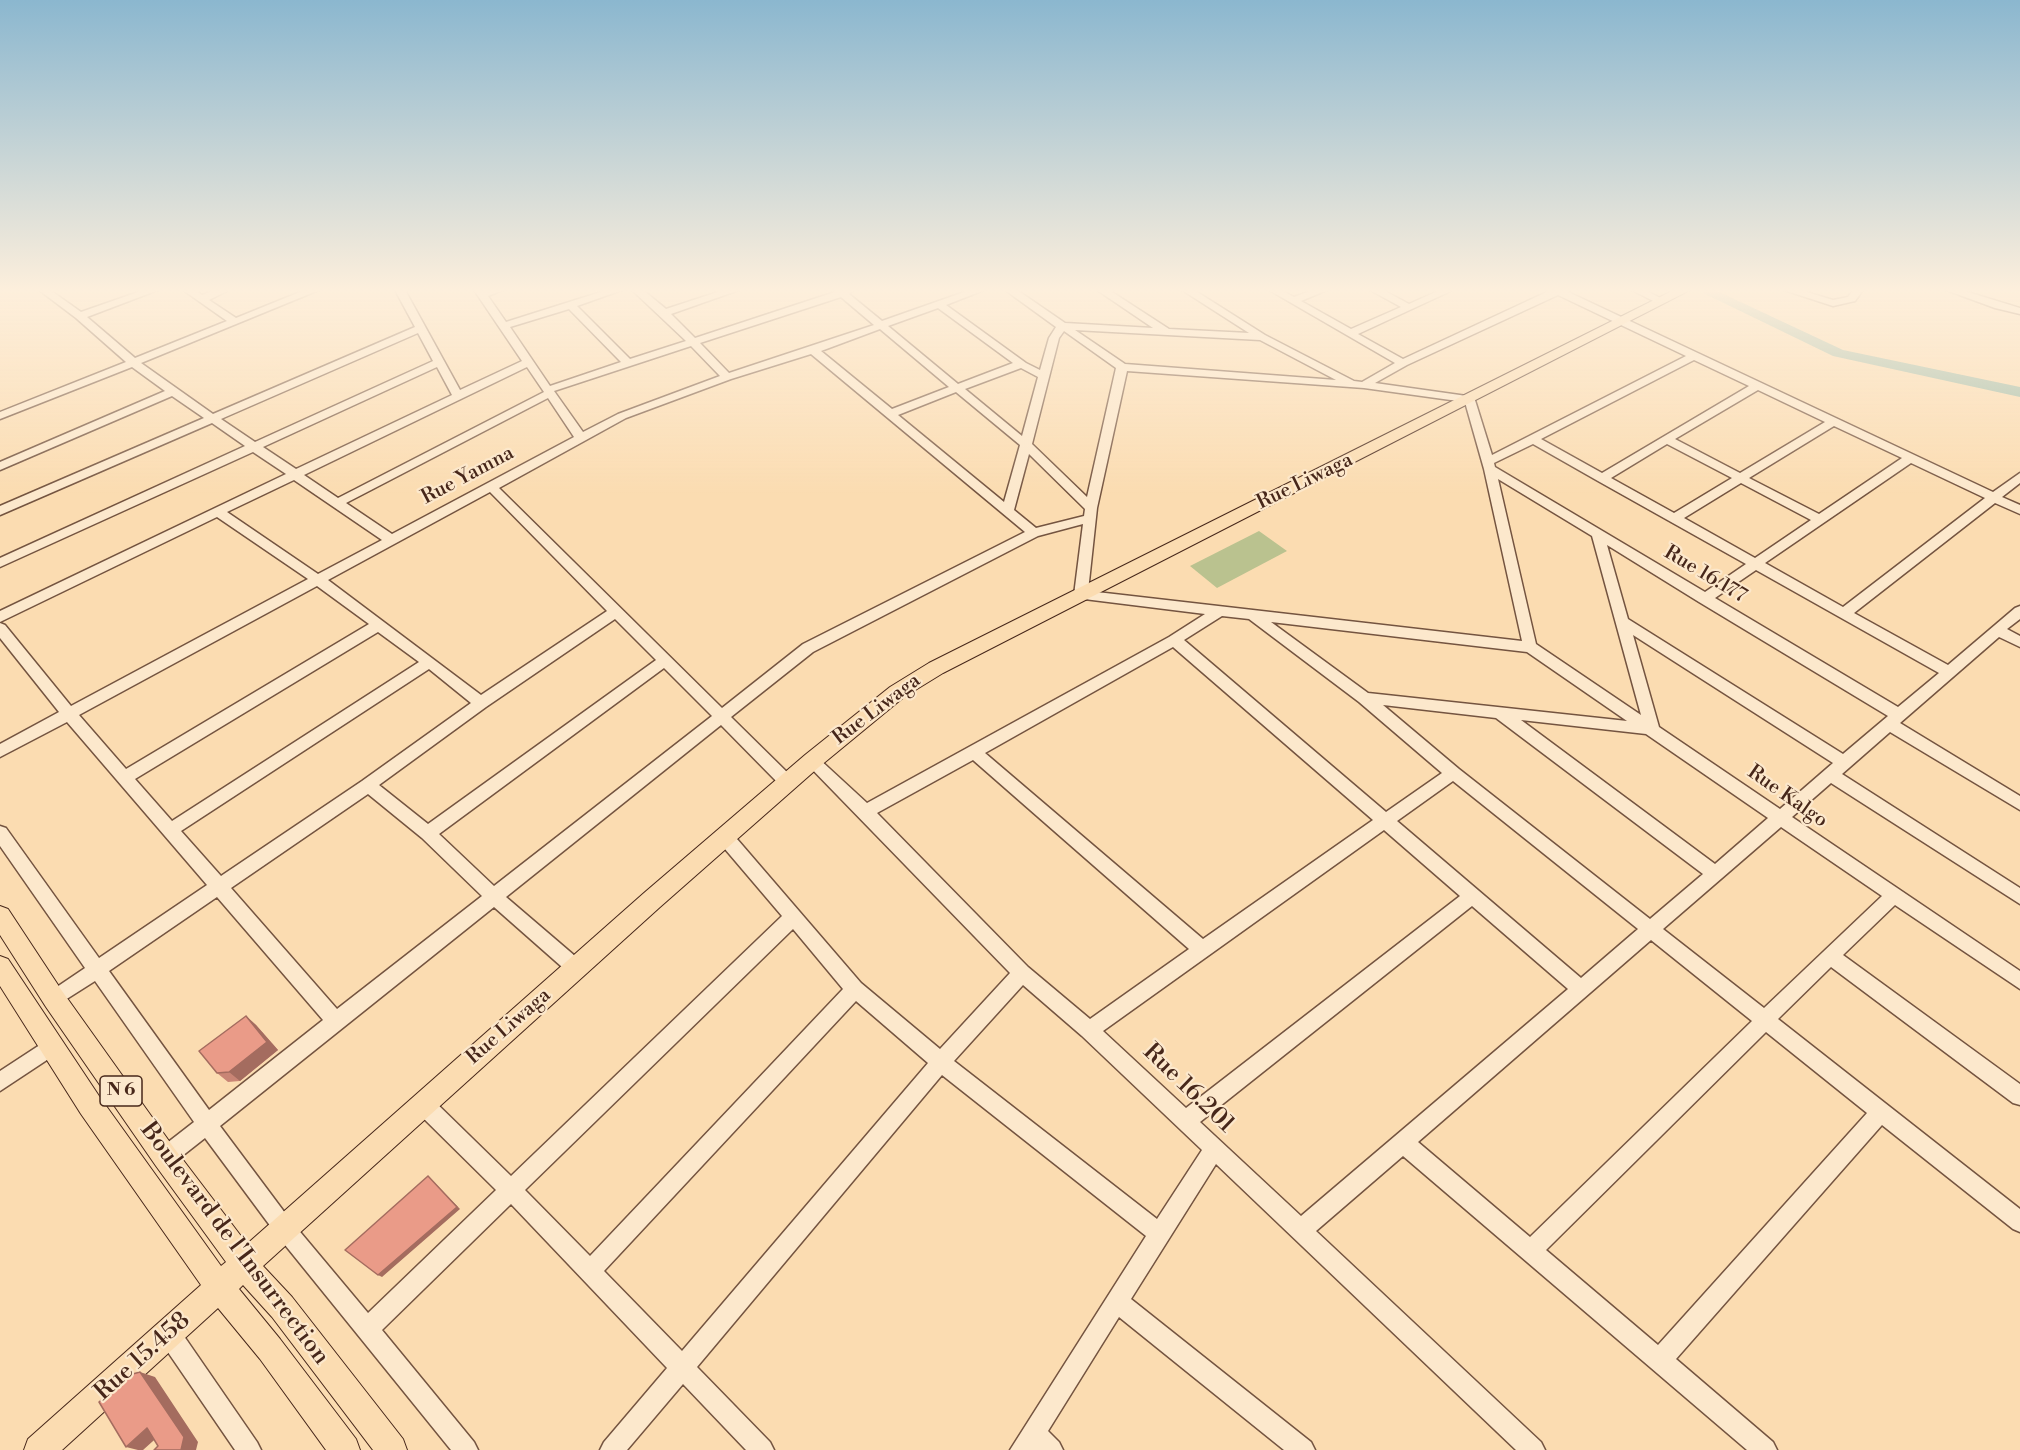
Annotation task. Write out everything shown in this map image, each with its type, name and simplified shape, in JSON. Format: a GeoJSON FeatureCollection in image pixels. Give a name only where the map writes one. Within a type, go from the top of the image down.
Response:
{"type":"FeatureCollection","features":[{"type":"Feature","properties":{"kind":"main road","name":"Rue Liwaga"},"geometry":{"type":"LineString","coordinates":[[245,1264],[725,837],[812,761],[908,684],[1551,358]]}},
{"type":"Feature","properties":{"kind":"main road","name":"Boulevard de l'Insurrection"},"geometry":{"type":"LineString","coordinates":[[0,916],[54,999],[165,1157],[245,1264],[282,1307],[392,1450]]}},
{"type":"Feature","properties":{"kind":"main road","name":"Boulevard de l'Insurrection"},"geometry":{"type":"LineString","coordinates":[[0,966],[90,1106],[219,1287],[270,1349],[345,1450]]}},
{"type":"Feature","properties":{"kind":"main road","name":"Rue 15.458"},"geometry":{"type":"LineString","coordinates":[[39,1450],[245,1264]]}},
{"type":"Feature","properties":{"kind":"street"},"geometry":{"type":"LineString","coordinates":[[128,358],[173,392],[390,540]]}},
{"type":"Feature","properties":{"kind":"street"},"geometry":{"type":"LineString","coordinates":[[0,416],[147,358]]}},
{"type":"Feature","properties":{"kind":"street"},"geometry":{"type":"LineString","coordinates":[[0,511],[353,358]]}},
{"type":"Feature","properties":{"kind":"street"},"geometry":{"type":"LineString","coordinates":[[438,358],[458,396]]}},
{"type":"Feature","properties":{"kind":"street"},"geometry":{"type":"LineString","coordinates":[[525,358],[581,438]]}},
{"type":"Feature","properties":{"kind":"street"},"geometry":{"type":"LineString","coordinates":[[623,358],[629,364]]}},
{"type":"Feature","properties":{"kind":"street"},"geometry":{"type":"LineString","coordinates":[[338,504],[549,391],[649,358]]}},
{"type":"Feature","properties":{"kind":"street"},"geometry":{"type":"LineString","coordinates":[[707,358],[727,377]]}},
{"type":"Feature","properties":{"kind":"street","name":"Rue Yamna"},"geometry":{"type":"LineString","coordinates":[[0,751],[581,438],[636,411],[727,377],[789,358]]}},
{"type":"Feature","properties":{"kind":"street"},"geometry":{"type":"LineString","coordinates":[[822,358],[1034,533]]}},
{"type":"Feature","properties":{"kind":"street"},"geometry":{"type":"LineString","coordinates":[[920,358],[1025,444],[1090,513]]}},
{"type":"Feature","properties":{"kind":"street"},"geometry":{"type":"LineString","coordinates":[[1012,358],[1045,376]]}},
{"type":"Feature","properties":{"kind":"street"},"geometry":{"type":"LineString","coordinates":[[1008,511],[1049,358]]}},
{"type":"Feature","properties":{"kind":"street"},"geometry":{"type":"LineString","coordinates":[[1108,358],[1122,367],[1360,385],[1470,399],[1489,466],[1530,647],[1081,595],[1090,513],[1122,367]]}},
{"type":"Feature","properties":{"kind":"street"},"geometry":{"type":"LineString","coordinates":[[1304,358],[1360,385]]}},
{"type":"Feature","properties":{"kind":"street"},"geometry":{"type":"LineString","coordinates":[[1394,358],[1403,363]]}},
{"type":"Feature","properties":{"kind":"street"},"geometry":{"type":"LineString","coordinates":[[1360,385],[1414,358]]}},
{"type":"Feature","properties":{"kind":"street"},"geometry":{"type":"LineString","coordinates":[[1489,466],[1533,439],[1690,358]]}},
{"type":"Feature","properties":{"kind":"street"},"geometry":{"type":"LineString","coordinates":[[1697,358],[2020,510]]}},
{"type":"Feature","properties":{"kind":"street"},"geometry":{"type":"LineString","coordinates":[[0,563],[440,362]]}},
{"type":"Feature","properties":{"kind":"street"},"geometry":{"type":"LineString","coordinates":[[0,617],[528,362]]}},
{"type":"Feature","properties":{"kind":"street"},"geometry":{"type":"LineString","coordinates":[[890,414],[1002,369],[1022,365]]}},
{"type":"Feature","properties":{"kind":"street"},"geometry":{"type":"LineString","coordinates":[[1602,477],[1758,385]]}},
{"type":"Feature","properties":{"kind":"street"},"geometry":{"type":"LineString","coordinates":[[0,466],[173,392]]}},
{"type":"Feature","properties":{"kind":"street"},"geometry":{"type":"LineString","coordinates":[[1675,518],[1834,421]]}},
{"type":"Feature","properties":{"kind":"street"},"geometry":{"type":"LineString","coordinates":[[1533,439],[1949,672]]}},
{"type":"Feature","properties":{"kind":"street"},"geometry":{"type":"LineString","coordinates":[[1666,439],[1819,519]]}},
{"type":"Feature","properties":{"kind":"street"},"geometry":{"type":"LineString","coordinates":[[1704,598],[1910,458]]}},
{"type":"Feature","properties":{"kind":"street","name":"Rue 16.177"},"geometry":{"type":"LineString","coordinates":[[1489,466],[1598,536],[1704,598],[1894,719],[2020,804]]}},
{"type":"Feature","properties":{"kind":"street"},"geometry":{"type":"LineString","coordinates":[[1844,613],[2020,477]]}},
{"type":"Feature","properties":{"kind":"street"},"geometry":{"type":"LineString","coordinates":[[490,486],[788,783]]}},
{"type":"Feature","properties":{"kind":"street"},"geometry":{"type":"LineString","coordinates":[[218,512],[316,579],[429,662],[480,703]]}},
{"type":"Feature","properties":{"kind":"street"},"geometry":{"type":"LineString","coordinates":[[165,1157],[808,648],[1034,533],[1090,513]]}},
{"type":"Feature","properties":{"kind":"street"},"geometry":{"type":"LineString","coordinates":[[1364,698],[1652,729],[1598,536]]}},
{"type":"Feature","properties":{"kind":"street"},"geometry":{"type":"LineString","coordinates":[[54,999],[368,785],[480,703],[617,611]]}},
{"type":"Feature","properties":{"kind":"street"},"geometry":{"type":"LineString","coordinates":[[1300,1231],[2020,611]]}},
{"type":"Feature","properties":{"kind":"street"},"geometry":{"type":"LineString","coordinates":[[866,812],[1174,640],[1218,612]]}},
{"type":"Feature","properties":{"kind":"street"},"geometry":{"type":"LineString","coordinates":[[1254,616],[1364,698],[1453,773],[2020,1222]]}},
{"type":"Feature","properties":{"kind":"street"},"geometry":{"type":"LineString","coordinates":[[1621,621],[1844,762]]}},
{"type":"Feature","properties":{"kind":"street"},"geometry":{"type":"LineString","coordinates":[[125,777],[378,626]]}},
{"type":"Feature","properties":{"kind":"street"},"geometry":{"type":"LineString","coordinates":[[0,628],[69,714],[221,885],[336,1021]]}},
{"type":"Feature","properties":{"kind":"street"},"geometry":{"type":"LineString","coordinates":[[1997,630],[2020,642]]}},
{"type":"Feature","properties":{"kind":"street"},"geometry":{"type":"LineString","coordinates":[[1174,640],[1581,989]]}},
{"type":"Feature","properties":{"kind":"street","name":"Rue Kalgo"},"geometry":{"type":"LineString","coordinates":[[1530,647],[2020,981]]}},
{"type":"Feature","properties":{"kind":"street"},"geometry":{"type":"LineString","coordinates":[[428,833],[665,660]]}},
{"type":"Feature","properties":{"kind":"street"},"geometry":{"type":"LineString","coordinates":[[170,830],[429,662]]}},
{"type":"Feature","properties":{"kind":"street"},"geometry":{"type":"LineString","coordinates":[[1498,711],[1715,873]]}},
{"type":"Feature","properties":{"kind":"street"},"geometry":{"type":"LineString","coordinates":[[973,751],[1202,949]]}},
{"type":"Feature","properties":{"kind":"street","name":"Rue 16.201"},"geometry":{"type":"LineString","coordinates":[[812,761],[866,812],[1022,973],[1089,1030],[1533,1450]]}},
{"type":"Feature","properties":{"kind":"street"},"geometry":{"type":"LineString","coordinates":[[1089,1030],[1453,773]]}},
{"type":"Feature","properties":{"kind":"street"},"geometry":{"type":"LineString","coordinates":[[1830,774],[2020,897]]}},
{"type":"Feature","properties":{"kind":"street"},"geometry":{"type":"LineString","coordinates":[[368,785],[428,833],[493,896],[576,968]]}},
{"type":"Feature","properties":{"kind":"street"},"geometry":{"type":"LineString","coordinates":[[0,833],[207,1124],[284,1228],[466,1450]]}},
{"type":"Feature","properties":{"kind":"street"},"geometry":{"type":"LineString","coordinates":[[725,837],[855,989],[941,1062],[1160,1234]]}},
{"type":"Feature","properties":{"kind":"street"},"geometry":{"type":"LineString","coordinates":[[1184,1122],[1473,896]]}},
{"type":"Feature","properties":{"kind":"street"},"geometry":{"type":"LineString","coordinates":[[1530,1251],[1894,896]]}},
{"type":"Feature","properties":{"kind":"street"},"geometry":{"type":"LineString","coordinates":[[366,1330],[793,917]]}},
{"type":"Feature","properties":{"kind":"street"},"geometry":{"type":"LineString","coordinates":[[1830,956],[2020,1096]]}},
{"type":"Feature","properties":{"kind":"street"},"geometry":{"type":"LineString","coordinates":[[612,1450],[941,1062],[1022,973]]}},
{"type":"Feature","properties":{"kind":"street"},"geometry":{"type":"LineString","coordinates":[[590,1271],[855,989]]}},
{"type":"Feature","properties":{"kind":"street"},"geometry":{"type":"LineString","coordinates":[[0,1083],[52,1046]]}},
{"type":"Feature","properties":{"kind":"street"},"geometry":{"type":"LineString","coordinates":[[423,1104],[511,1190],[762,1450]]}},
{"type":"Feature","properties":{"kind":"street"},"geometry":{"type":"LineString","coordinates":[[1659,1361],[1881,1112]]}},
{"type":"Feature","properties":{"kind":"street"},"geometry":{"type":"LineString","coordinates":[[1402,1142],[1765,1450]]}},
{"type":"Feature","properties":{"kind":"street"},"geometry":{"type":"LineString","coordinates":[[1051,1450],[1028,1442],[1214,1149]]}},
{"type":"Feature","properties":{"kind":"street"},"geometry":{"type":"LineString","coordinates":[[1116,1301],[1303,1450]]}},
{"type":"Feature","properties":{"kind":"street"},"geometry":{"type":"LineString","coordinates":[[169,1334],[245,1449]]}},
{"type":"Feature","properties":{"kind":"green space"},"geometry":{"type":"Polygon","coordinates":[[[1259,531],[1287,551],[1217,588],[1190,566],[1259,531]]]}},
{"type":"Feature","properties":{"kind":"building"},"geometry":{"type":"Polygon","coordinates":[[[246,1016],[267,1042],[229,1072],[217,1073],[199,1051],[246,1016]]]}},
{"type":"Feature","properties":{"kind":"building"},"geometry":{"type":"Polygon","coordinates":[[[428,1176],[457,1207],[378,1275],[345,1250],[428,1176]]]}},
{"type":"Feature","properties":{"kind":"building"},"geometry":{"type":"Polygon","coordinates":[[[140,1372],[184,1437],[181,1450],[154,1450],[158,1446],[147,1428],[126,1447],[99,1402],[129,1375],[140,1372]]]}},
{"type":"Feature","properties":{"kind":"waterway"},"geometry":{"type":"LineString","coordinates":[[1860,358],[2020,392]]}}]}
